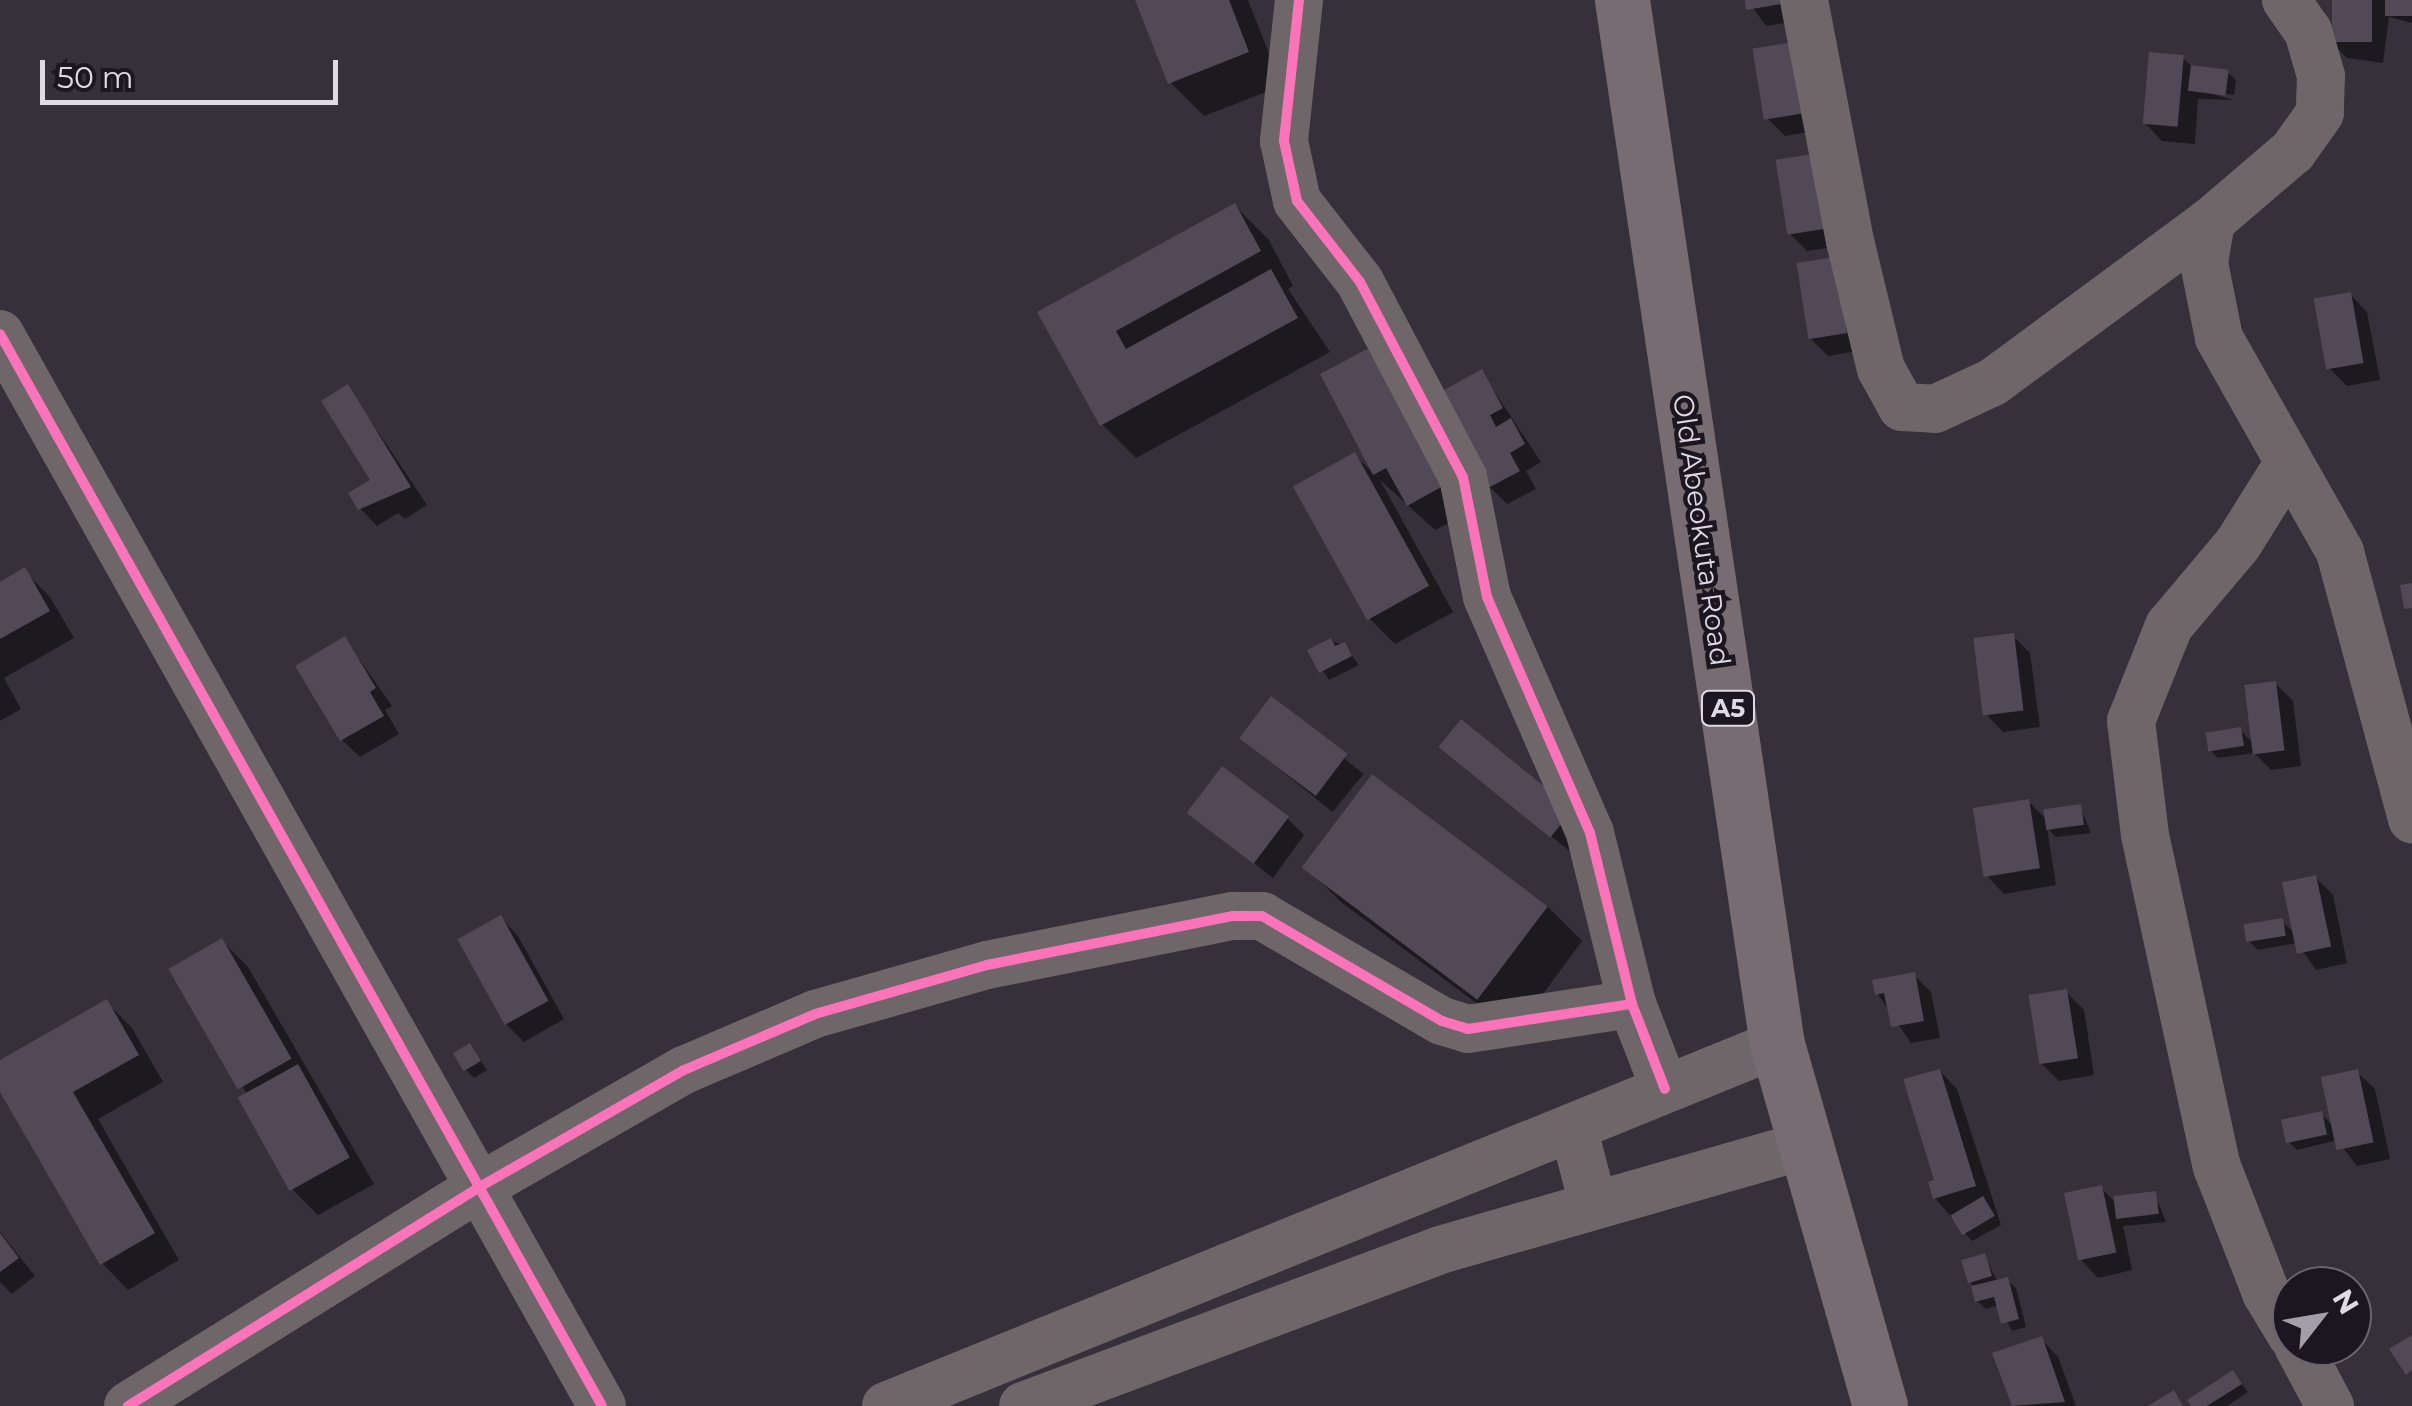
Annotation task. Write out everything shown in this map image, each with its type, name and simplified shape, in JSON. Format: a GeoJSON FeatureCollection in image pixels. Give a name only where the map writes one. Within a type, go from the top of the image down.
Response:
{"type":"FeatureCollection","features":[{"type":"Feature","properties":{"kind":"highway","name":"Old Abeokuta Road"},"geometry":{"type":"LineString","coordinates":[[1622,0],[1777,1044],[1880,1406]]}},
{"type":"Feature","properties":{"kind":"street"},"geometry":{"type":"LineString","coordinates":[[1299,0],[1284,141],[1297,201],[1360,282],[1463,477],[1487,597],[1590,833],[1632,1004],[1665,1089]]}},
{"type":"Feature","properties":{"kind":"street"},"geometry":{"type":"LineString","coordinates":[[1804,0],[1854,260],[1881,369],[1902,407],[1935,408],[1994,382],[2211,221],[2293,151],[2320,114],[2321,76],[2308,31],[2286,0]]}},
{"type":"Feature","properties":{"kind":"street"},"geometry":{"type":"LineString","coordinates":[[2211,221],[2204,264],[2219,338],[2340,552],[2412,819]]}},
{"type":"Feature","properties":{"kind":"street"},"geometry":{"type":"LineString","coordinates":[[0,334],[188,658],[476,1190],[602,1406]]}},
{"type":"Feature","properties":{"kind":"street"},"geometry":{"type":"LineString","coordinates":[[2272,1303],[2216,1167],[2146,835],[2132,721],[2168,626],[2238,544],[2288,464]]}},
{"type":"Feature","properties":{"kind":"street"},"geometry":{"type":"LineString","coordinates":[[128,1406],[476,1190],[684,1070],[815,1014],[987,965],[1233,916],[1262,916],[1442,1021],[1468,1029],[1632,1004]]}},
{"type":"Feature","properties":{"kind":"street"},"geometry":{"type":"LineString","coordinates":[[886,1406],[1777,1044]]}},
{"type":"Feature","properties":{"kind":"street"},"geometry":{"type":"LineString","coordinates":[[1573,1127],[1593,1204]]}},
{"type":"Feature","properties":{"kind":"street"},"geometry":{"type":"LineString","coordinates":[[1023,1406],[1499,1232],[1805,1145]]}},
{"type":"Feature","properties":{"kind":"street"},"geometry":{"type":"LineString","coordinates":[[1481,1164],[1499,1232]]}},
{"type":"Feature","properties":{"kind":"street"},"geometry":{"type":"LineString","coordinates":[[2309,1366],[2330,1406]]}},
{"type":"Feature","properties":{"kind":"building"},"geometry":{"type":"Polygon","coordinates":[[[1135,0],[1229,0],[1249,52],[1168,84],[1135,0]]]}},
{"type":"Feature","properties":{"kind":"building"},"geometry":{"type":"Polygon","coordinates":[[[1745,0],[1793,0],[1793,2],[1746,10],[1745,0]]]}},
{"type":"Feature","properties":{"kind":"building"},"geometry":{"type":"Polygon","coordinates":[[[2332,0],[2372,0],[2372,42],[2332,42],[2332,0]]]}},
{"type":"Feature","properties":{"kind":"building"},"geometry":{"type":"Polygon","coordinates":[[[2385,0],[2412,0],[2412,16],[2385,16],[2385,0]]]}},
{"type":"Feature","properties":{"kind":"building"},"geometry":{"type":"Polygon","coordinates":[[[1794,42],[1805,113],[1764,120],[1753,49],[1794,42]]]}},
{"type":"Feature","properties":{"kind":"building"},"geometry":{"type":"Polygon","coordinates":[[[2149,52],[2184,55],[2178,127],[2143,124],[2149,52]]]}},
{"type":"Feature","properties":{"kind":"building"},"geometry":{"type":"Polygon","coordinates":[[[2191,65],[2229,70],[2226,95],[2188,91],[2191,65]]]}},
{"type":"Feature","properties":{"kind":"building"},"geometry":{"type":"Polygon","coordinates":[[[1812,154],[1824,229],[1787,235],[1775,160],[1812,154]]]}},
{"type":"Feature","properties":{"kind":"building"},"geometry":{"type":"Polygon","coordinates":[[[1235,203],[1261,251],[1116,331],[1126,349],[1271,269],[1298,318],[1100,426],[1037,312],[1235,203]]]}},
{"type":"Feature","properties":{"kind":"building"},"geometry":{"type":"Polygon","coordinates":[[[1835,257],[1847,333],[1809,339],[1796,263],[1835,257]]]}},
{"type":"Feature","properties":{"kind":"building"},"geometry":{"type":"Polygon","coordinates":[[[2351,292],[2364,363],[2326,370],[2314,299],[2351,292]]]}},
{"type":"Feature","properties":{"kind":"building"},"geometry":{"type":"Polygon","coordinates":[[[1380,342],[1454,480],[1407,506],[1386,468],[1373,475],[1320,374],[1380,342]]]}},
{"type":"Feature","properties":{"kind":"building"},"geometry":{"type":"Polygon","coordinates":[[[1482,369],[1503,408],[1490,415],[1496,427],[1511,418],[1525,444],[1510,453],[1520,471],[1488,488],[1437,394],[1482,369]]]}},
{"type":"Feature","properties":{"kind":"building"},"geometry":{"type":"Polygon","coordinates":[[[348,384],[411,487],[358,510],[348,493],[370,480],[321,401],[348,384]]]}},
{"type":"Feature","properties":{"kind":"building"},"geometry":{"type":"Polygon","coordinates":[[[1355,452],[1429,586],[1367,620],[1293,486],[1355,452]]]}},
{"type":"Feature","properties":{"kind":"building"},"geometry":{"type":"Polygon","coordinates":[[[25,567],[50,611],[0,639],[0,582],[25,567]]]}},
{"type":"Feature","properties":{"kind":"building"},"geometry":{"type":"Polygon","coordinates":[[[2412,583],[2412,608],[2404,609],[2400,585],[2412,583]]]}},
{"type":"Feature","properties":{"kind":"building"},"geometry":{"type":"Polygon","coordinates":[[[2014,633],[2024,710],[1983,715],[1973,638],[2014,633]]]}},
{"type":"Feature","properties":{"kind":"building"},"geometry":{"type":"Polygon","coordinates":[[[345,636],[376,688],[370,692],[384,716],[340,741],[295,666],[345,636]]]}},
{"type":"Feature","properties":{"kind":"building"},"geometry":{"type":"Polygon","coordinates":[[[1331,638],[1335,646],[1345,642],[1352,656],[1319,673],[1307,650],[1331,638]]]}},
{"type":"Feature","properties":{"kind":"building"},"geometry":{"type":"Polygon","coordinates":[[[2276,681],[2285,750],[2253,754],[2244,685],[2276,681]]]}},
{"type":"Feature","properties":{"kind":"building"},"geometry":{"type":"Polygon","coordinates":[[[1271,696],[1348,754],[1316,796],[1239,738],[1271,696]]]}},
{"type":"Feature","properties":{"kind":"building"},"geometry":{"type":"Polygon","coordinates":[[[1461,719],[1573,810],[1550,838],[1438,747],[1461,719]]]}},
{"type":"Feature","properties":{"kind":"building"},"geometry":{"type":"Polygon","coordinates":[[[2241,727],[2244,746],[2208,751],[2205,733],[2241,727]]]}},
{"type":"Feature","properties":{"kind":"building"},"geometry":{"type":"Polygon","coordinates":[[[1222,766],[1289,817],[1254,864],[1186,813],[1222,766]]]}},
{"type":"Feature","properties":{"kind":"building"},"geometry":{"type":"Polygon","coordinates":[[[1372,774],[1548,906],[1477,1000],[1302,867],[1372,774]]]}},
{"type":"Feature","properties":{"kind":"building"},"geometry":{"type":"Polygon","coordinates":[[[2029,799],[2040,868],[1984,877],[1973,808],[2029,799]]]}},
{"type":"Feature","properties":{"kind":"building"},"geometry":{"type":"Polygon","coordinates":[[[2081,804],[2084,825],[2046,830],[2043,809],[2081,804]]]}},
{"type":"Feature","properties":{"kind":"building"},"geometry":{"type":"Polygon","coordinates":[[[2316,875],[2331,946],[2297,954],[2282,882],[2316,875]]]}},
{"type":"Feature","properties":{"kind":"building"},"geometry":{"type":"Polygon","coordinates":[[[501,915],[549,1001],[505,1025],[457,939],[501,915]]]}},
{"type":"Feature","properties":{"kind":"building"},"geometry":{"type":"Polygon","coordinates":[[[2283,918],[2286,936],[2246,942],[2243,924],[2283,918]]]}},
{"type":"Feature","properties":{"kind":"building"},"geometry":{"type":"Polygon","coordinates":[[[222,938],[292,1058],[238,1089],[168,969],[222,938]]]}},
{"type":"Feature","properties":{"kind":"building"},"geometry":{"type":"Polygon","coordinates":[[[1915,972],[1924,1021],[1891,1027],[1884,993],[1875,995],[1872,980],[1915,972]]]}},
{"type":"Feature","properties":{"kind":"building"},"geometry":{"type":"Polygon","coordinates":[[[2067,989],[2078,1058],[2039,1064],[2028,995],[2067,989]]]}},
{"type":"Feature","properties":{"kind":"building"},"geometry":{"type":"Polygon","coordinates":[[[107,999],[139,1055],[73,1092],[155,1233],[100,1265],[0,1092],[0,1060],[107,999]]]}},
{"type":"Feature","properties":{"kind":"building"},"geometry":{"type":"Polygon","coordinates":[[[470,1043],[481,1061],[464,1071],[453,1053],[470,1043]]]}},
{"type":"Feature","properties":{"kind":"building"},"geometry":{"type":"Polygon","coordinates":[[[298,1064],[350,1158],[290,1191],[238,1097],[298,1064]]]}},
{"type":"Feature","properties":{"kind":"building"},"geometry":{"type":"Polygon","coordinates":[[[1940,1069],[1976,1186],[1933,1199],[1928,1182],[1934,1180],[1903,1079],[1940,1069]]]}},
{"type":"Feature","properties":{"kind":"building"},"geometry":{"type":"Polygon","coordinates":[[[2358,1069],[2374,1142],[2336,1150],[2321,1077],[2358,1069]]]}},
{"type":"Feature","properties":{"kind":"building"},"geometry":{"type":"Polygon","coordinates":[[[2322,1111],[2327,1134],[2286,1143],[2281,1120],[2322,1111]]]}},
{"type":"Feature","properties":{"kind":"building"},"geometry":{"type":"Polygon","coordinates":[[[2102,1185],[2116,1252],[2078,1261],[2064,1193],[2102,1185]]]}},
{"type":"Feature","properties":{"kind":"building"},"geometry":{"type":"Polygon","coordinates":[[[2156,1191],[2159,1214],[2116,1219],[2113,1196],[2156,1191]]]}},
{"type":"Feature","properties":{"kind":"building"},"geometry":{"type":"Polygon","coordinates":[[[1983,1196],[1995,1216],[1962,1235],[1950,1216],[1983,1196]]]}},
{"type":"Feature","properties":{"kind":"building"},"geometry":{"type":"Polygon","coordinates":[[[0,1233],[19,1258],[0,1272],[0,1233]]]}},
{"type":"Feature","properties":{"kind":"building"},"geometry":{"type":"Polygon","coordinates":[[[1985,1253],[1992,1276],[1968,1283],[1961,1260],[1985,1253]]]}},
{"type":"Feature","properties":{"kind":"building"},"geometry":{"type":"Polygon","coordinates":[[[2008,1277],[2019,1319],[2001,1324],[1994,1297],[1975,1302],[1971,1286],[2008,1277]]]}},
{"type":"Feature","properties":{"kind":"building"},"geometry":{"type":"Polygon","coordinates":[[[2412,1335],[2412,1370],[2406,1375],[2389,1349],[2412,1335]]]}},
{"type":"Feature","properties":{"kind":"building"},"geometry":{"type":"Polygon","coordinates":[[[2042,1336],[2065,1402],[2012,1406],[1992,1353],[2042,1336]]]}},
{"type":"Feature","properties":{"kind":"building"},"geometry":{"type":"Polygon","coordinates":[[[2233,1370],[2242,1384],[2207,1406],[2191,1406],[2187,1400],[2233,1370]]]}},
{"type":"Feature","properties":{"kind":"building"},"geometry":{"type":"Polygon","coordinates":[[[2174,1390],[2183,1406],[2148,1406],[2174,1390]]]}},
{"type":"Feature","properties":{"kind":"cycle path"},"geometry":{"type":"LineString","coordinates":[[1299,0],[1284,141],[1297,201],[1360,282],[1463,477],[1487,597],[1590,833],[1632,1004],[1665,1089]]}},
{"type":"Feature","properties":{"kind":"cycle path"},"geometry":{"type":"LineString","coordinates":[[0,334],[602,1406]]}},
{"type":"Feature","properties":{"kind":"cycle path"},"geometry":{"type":"LineString","coordinates":[[128,1406],[476,1189],[684,1070],[815,1014],[987,965],[1233,916],[1262,916],[1442,1021],[1468,1029],[1632,1004]]}}]}
